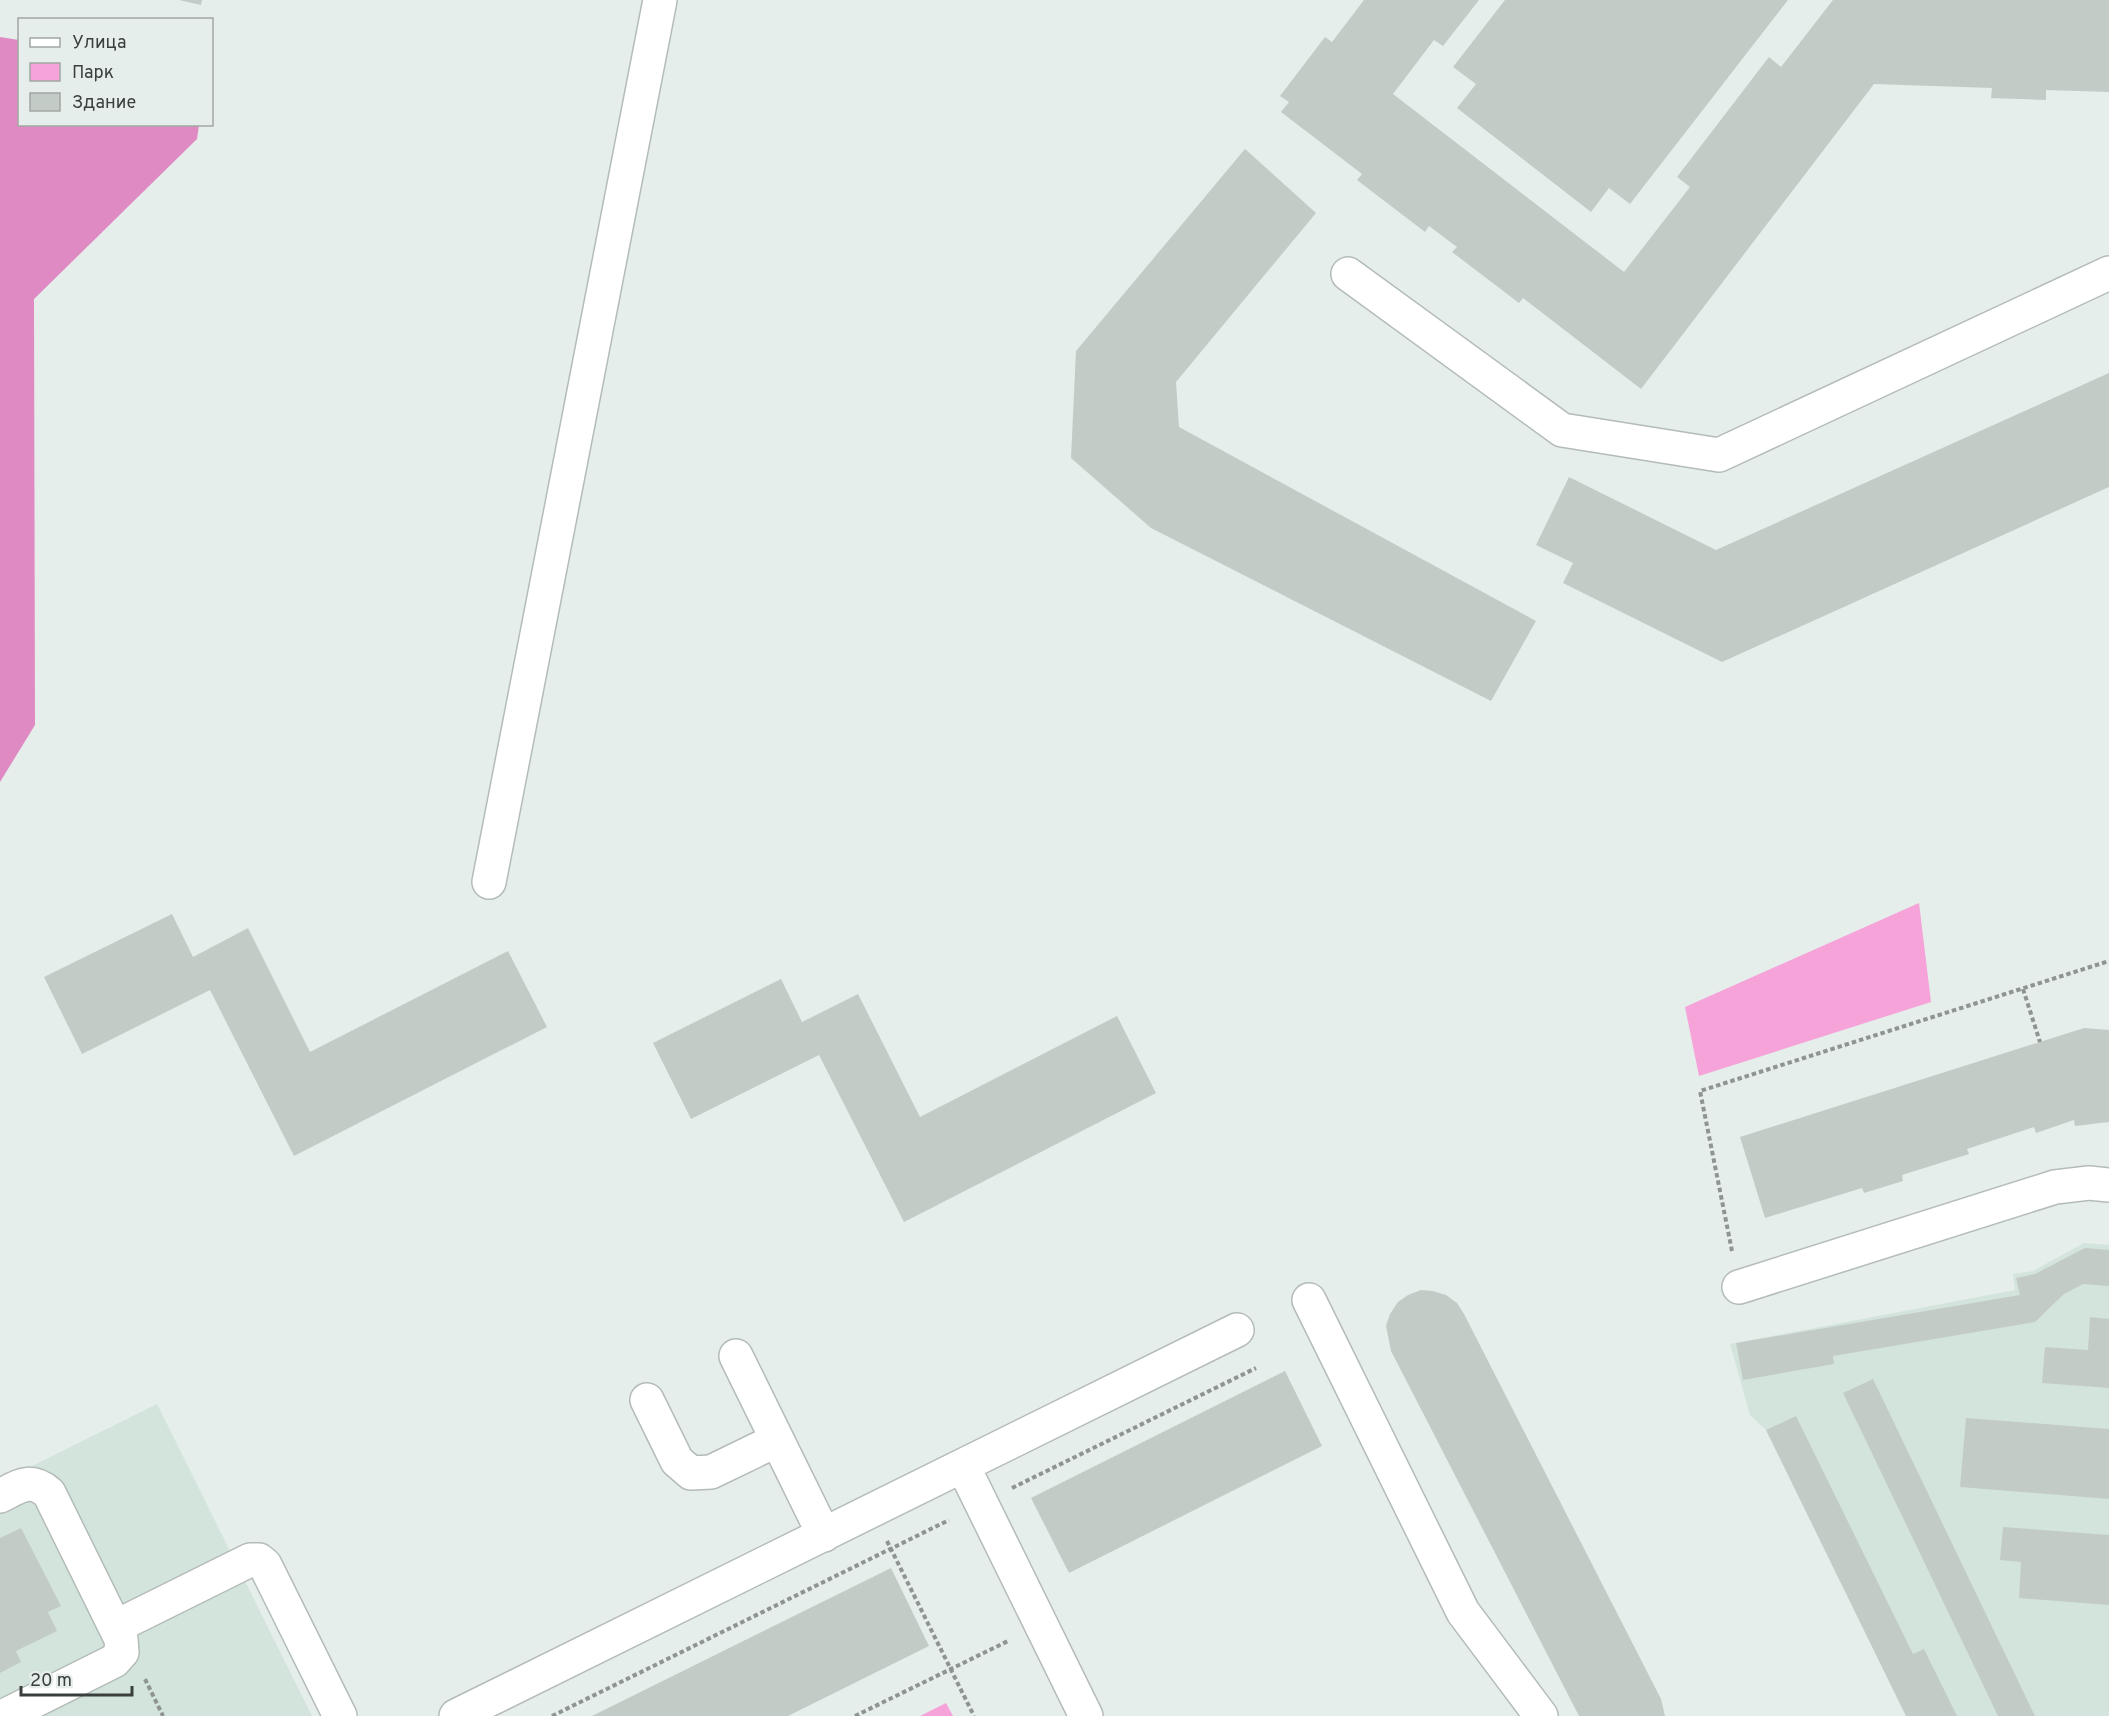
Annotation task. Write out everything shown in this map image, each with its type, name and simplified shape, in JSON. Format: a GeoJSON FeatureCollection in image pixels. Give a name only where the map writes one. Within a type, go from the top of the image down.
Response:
{"type":"FeatureCollection","features":[{"type":"Feature","properties":{"kind":"lane"},"geometry":{"type":"LineString","coordinates":[[489,882],[660,0]]}},
{"type":"Feature","properties":{"kind":"lane"},"geometry":{"type":"LineString","coordinates":[[1348,274],[1562,430],[1719,455],[2109,273]]}},
{"type":"Feature","properties":{"kind":"lane"},"geometry":{"type":"LineString","coordinates":[[1739,1287],[2055,1187],[2089,1183],[2109,1185]]}},
{"type":"Feature","properties":{"kind":"lane"},"geometry":{"type":"LineString","coordinates":[[1309,1299],[1463,1612],[1541,1716]]}},
{"type":"Feature","properties":{"kind":"lane"},"geometry":{"type":"LineString","coordinates":[[456,1716],[1237,1330]]}},
{"type":"Feature","properties":{"kind":"lane"},"geometry":{"type":"LineString","coordinates":[[735,1356],[824,1535]]}},
{"type":"Feature","properties":{"kind":"lane"},"geometry":{"type":"LineString","coordinates":[[647,1400],[677,1461],[691,1473],[711,1472],[777,1440]]}},
{"type":"Feature","properties":{"kind":"lane"},"geometry":{"type":"LineString","coordinates":[[963,1466],[1086,1716]]}},
{"type":"Feature","properties":{"kind":"lane"},"geometry":{"type":"LineString","coordinates":[[0,1496],[24,1484],[38,1484],[49,1493],[121,1639],[122,1652],[114,1661],[3,1716]]}},
{"type":"Feature","properties":{"kind":"lane"},"geometry":{"type":"LineString","coordinates":[[115,1627],[250,1560],[259,1560],[265,1565],[340,1716]]}},
{"type":"Feature","properties":{"kind":"path"},"geometry":{"type":"LineString","coordinates":[[1739,1287],[1701,1090],[2109,961]]}},
{"type":"Feature","properties":{"kind":"path"},"geometry":{"type":"LineString","coordinates":[[2023,989],[2040,1042]]}},
{"type":"Feature","properties":{"kind":"path"},"geometry":{"type":"LineString","coordinates":[[552,1716],[1256,1368]]}},
{"type":"Feature","properties":{"kind":"path"},"geometry":{"type":"LineString","coordinates":[[872,1510],[974,1716]]}},
{"type":"Feature","properties":{"kind":"path"},"geometry":{"type":"LineString","coordinates":[[855,1716],[1041,1624]]}},
{"type":"Feature","properties":{"kind":"shaded area"},"geometry":{"type":"Polygon","coordinates":[[[0,37],[18,40],[18,126],[199,126],[197,139],[34,299],[35,725],[0,782],[0,37]]]}},
{"type":"Feature","properties":{"kind":"shaded area"},"geometry":{"type":"Polygon","coordinates":[[[2084,1243],[2109,1245],[2109,1716],[1906,1716],[1766,1430],[1750,1415],[1730,1344],[2015,1290],[2013,1274],[2033,1271],[2084,1243]]]}},
{"type":"Feature","properties":{"kind":"shaded area"},"geometry":{"type":"Polygon","coordinates":[[[157,1404],[312,1716],[0,1716],[0,1482],[157,1404]]]}},
{"type":"Feature","properties":{"kind":"green space"},"geometry":{"type":"Polygon","coordinates":[[[1919,903],[1931,1002],[1699,1076],[1685,1007],[1919,903]]]}},
{"type":"Feature","properties":{"kind":"green space"},"geometry":{"type":"Polygon","coordinates":[[[946,1703],[953,1716],[920,1716],[946,1703]]]}},
{"type":"Feature","properties":{"kind":"building"},"geometry":{"type":"Polygon","coordinates":[[[179,0],[202,0],[201,5],[179,0]]]}},
{"type":"Feature","properties":{"kind":"building"},"geometry":{"type":"Polygon","coordinates":[[[1364,0],[1479,0],[1443,46],[1434,40],[1393,94],[1624,272],[1690,187],[1677,177],[1769,57],[1781,67],[1833,0],[2109,0],[2109,92],[2046,90],[2046,100],[1991,98],[1992,88],[1874,84],[1641,389],[1523,298],[1519,303],[1452,252],[1457,247],[1429,226],[1425,232],[1357,180],[1362,174],[1281,112],[1289,102],[1280,96],[1325,37],[1332,42],[1364,0]]]}},
{"type":"Feature","properties":{"kind":"building"},"geometry":{"type":"Polygon","coordinates":[[[1505,0],[1788,0],[1630,204],[1609,188],[1591,212],[1457,108],[1476,84],[1453,67],[1505,0]]]}},
{"type":"Feature","properties":{"kind":"building"},"geometry":{"type":"Polygon","coordinates":[[[1245,149],[1316,213],[1176,382],[1179,427],[1536,621],[1491,701],[1151,528],[1071,458],[1076,351],[1245,149]]]}},
{"type":"Feature","properties":{"kind":"building"},"geometry":{"type":"Polygon","coordinates":[[[2109,373],[2109,487],[1722,662],[1563,583],[1573,563],[1536,545],[1569,477],[1716,550],[2109,373]]]}},
{"type":"Feature","properties":{"kind":"building"},"geometry":{"type":"Polygon","coordinates":[[[172,914],[193,957],[248,928],[310,1052],[508,951],[547,1027],[294,1156],[210,990],[82,1054],[44,977],[172,914]]]}},
{"type":"Feature","properties":{"kind":"building"},"geometry":{"type":"Polygon","coordinates":[[[781,979],[802,1022],[858,994],[920,1117],[1117,1016],[1156,1093],[904,1222],[819,1055],[691,1119],[653,1043],[781,979]]]}},
{"type":"Feature","properties":{"kind":"building"},"geometry":{"type":"Polygon","coordinates":[[[2084,1028],[2109,1030],[2109,1122],[2075,1126],[2074,1120],[2036,1133],[2034,1127],[1967,1149],[1969,1154],[1902,1175],[1903,1181],[1864,1193],[1862,1188],[1765,1218],[1740,1137],[2084,1028]]]}},
{"type":"Feature","properties":{"kind":"building"},"geometry":{"type":"Polygon","coordinates":[[[2085,1248],[2109,1250],[2109,1286],[2083,1284],[2064,1294],[2035,1322],[1833,1356],[1834,1364],[1743,1380],[1736,1343],[2020,1295],[2016,1278],[2035,1274],[2085,1248]]]}},
{"type":"Feature","properties":{"kind":"building"},"geometry":{"type":"Polygon","coordinates":[[[1421,1290],[1446,1295],[1457,1303],[1464,1314],[1661,1699],[1665,1716],[1579,1716],[1391,1351],[1386,1326],[1390,1314],[1398,1302],[1421,1290]]]}},
{"type":"Feature","properties":{"kind":"building"},"geometry":{"type":"Polygon","coordinates":[[[2090,1317],[2109,1319],[2109,1388],[2042,1383],[2045,1347],[2088,1350],[2090,1317]]]}},
{"type":"Feature","properties":{"kind":"building"},"geometry":{"type":"Polygon","coordinates":[[[1285,1371],[1322,1446],[1069,1573],[1031,1498],[1285,1371]]]}},
{"type":"Feature","properties":{"kind":"building"},"geometry":{"type":"Polygon","coordinates":[[[1873,1379],[2035,1716],[1998,1716],[1843,1393],[1873,1379]]]}},
{"type":"Feature","properties":{"kind":"building"},"geometry":{"type":"Polygon","coordinates":[[[1796,1416],[1913,1654],[1924,1649],[1957,1716],[1906,1716],[1766,1430],[1796,1416]]]}},
{"type":"Feature","properties":{"kind":"building"},"geometry":{"type":"Polygon","coordinates":[[[1966,1418],[2109,1429],[2109,1499],[1960,1487],[1966,1418]]]}},
{"type":"Feature","properties":{"kind":"building"},"geometry":{"type":"Polygon","coordinates":[[[2003,1527],[2109,1535],[2109,1605],[2019,1598],[2021,1562],[2000,1560],[2003,1527]]]}},
{"type":"Feature","properties":{"kind":"building"},"geometry":{"type":"Polygon","coordinates":[[[21,1528],[61,1606],[48,1612],[57,1631],[16,1651],[21,1662],[0,1673],[0,1538],[21,1528]]]}},
{"type":"Feature","properties":{"kind":"building"},"geometry":{"type":"Polygon","coordinates":[[[891,1568],[929,1646],[788,1716],[592,1716],[891,1568]]]}}]}
